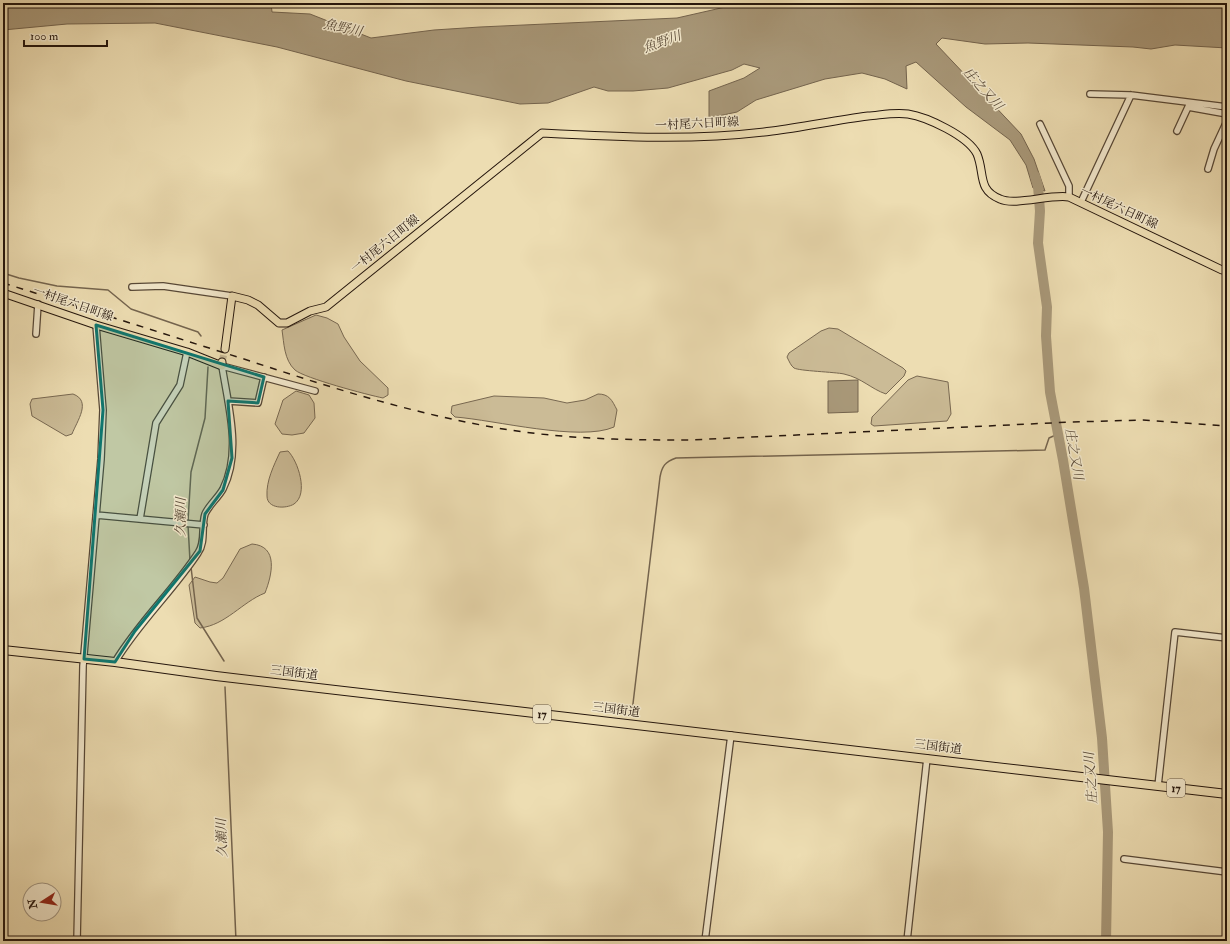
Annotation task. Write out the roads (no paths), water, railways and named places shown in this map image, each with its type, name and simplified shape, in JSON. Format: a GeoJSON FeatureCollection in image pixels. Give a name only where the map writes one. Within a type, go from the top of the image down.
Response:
{"type":"FeatureCollection","features":[{"type":"Feature","properties":{"kind":"highway","name":"三国街道"},"geometry":{"type":"LineString","coordinates":[[3,650],[1227,794]]}},
{"type":"Feature","properties":{"kind":"main road","name":"一村尾六日町線"},"geometry":{"type":"LineString","coordinates":[[232,296],[248,300],[258,305],[279,323],[287,323],[310,311],[326,307],[542,133],[640,138],[683,137],[772,131],[839,120],[891,114],[908,114],[923,118],[964,139],[976,154],[985,188],[992,196],[1003,200],[1019,200],[1048,196],[1070,197],[1222,270],[1227,270]]}},
{"type":"Feature","properties":{"kind":"main road","name":"一村尾六日町線"},"geometry":{"type":"LineString","coordinates":[[3,293],[96,325],[222,364]]}},
{"type":"Feature","properties":{"kind":"main road"},"geometry":{"type":"LineString","coordinates":[[225,349],[232,296]]}},
{"type":"Feature","properties":{"kind":"street"},"geometry":{"type":"LineString","coordinates":[[1090,94],[1131,95],[1189,104],[1227,107]]}},
{"type":"Feature","properties":{"kind":"street"},"geometry":{"type":"LineString","coordinates":[[1081,202],[1131,95]]}},
{"type":"Feature","properties":{"kind":"street"},"geometry":{"type":"LineString","coordinates":[[1189,104],[1227,114]]}},
{"type":"Feature","properties":{"kind":"street"},"geometry":{"type":"LineString","coordinates":[[1177,130],[1189,104]]}},
{"type":"Feature","properties":{"kind":"street"},"geometry":{"type":"LineString","coordinates":[[1208,169],[1214,149],[1227,122]]}},
{"type":"Feature","properties":{"kind":"street"},"geometry":{"type":"LineString","coordinates":[[1040,124],[1069,186],[1070,197]]}},
{"type":"Feature","properties":{"kind":"street"},"geometry":{"type":"LineString","coordinates":[[132,286],[163,286],[232,296]]}},
{"type":"Feature","properties":{"kind":"street"},"geometry":{"type":"LineString","coordinates":[[36,334],[38,304]]}},
{"type":"Feature","properties":{"kind":"street"},"geometry":{"type":"LineString","coordinates":[[77,941],[84,659],[103,410],[96,325]]}},
{"type":"Feature","properties":{"kind":"street"},"geometry":{"type":"LineString","coordinates":[[140,519],[156,423],[180,385],[187,352]]}},
{"type":"Feature","properties":{"kind":"street"},"geometry":{"type":"LineString","coordinates":[[115,662],[135,631],[200,551],[205,514],[223,490],[232,458],[233,438],[222,364],[315,391]]}},
{"type":"Feature","properties":{"kind":"street"},"geometry":{"type":"LineString","coordinates":[[228,402],[258,403],[264,377]]}},
{"type":"Feature","properties":{"kind":"street"},"geometry":{"type":"LineString","coordinates":[[96,515],[204,525]]}},
{"type":"Feature","properties":{"kind":"street"},"geometry":{"type":"LineString","coordinates":[[1158,786],[1176,632],[1227,638]]}},
{"type":"Feature","properties":{"kind":"street"},"geometry":{"type":"LineString","coordinates":[[705,941],[731,735]]}},
{"type":"Feature","properties":{"kind":"street"},"geometry":{"type":"LineString","coordinates":[[907,941],[927,758]]}},
{"type":"Feature","properties":{"kind":"street"},"geometry":{"type":"LineString","coordinates":[[1124,859],[1227,872]]}},
{"type":"Feature","properties":{"kind":"water","name":"魚野川"},"geometry":{"type":"Polygon","coordinates":[[[3,3],[271,3],[272,12],[310,14],[371,38],[434,30],[677,18],[743,3],[1227,3],[1227,48],[1175,45],[1151,49],[1028,43],[985,44],[942,38],[936,44],[1021,134],[1034,159],[1045,191],[1033,188],[1026,165],[1010,140],[966,107],[916,62],[906,66],[907,89],[885,79],[862,73],[825,79],[756,100],[737,112],[709,118],[709,91],[744,78],[760,68],[744,64],[732,70],[668,88],[633,91],[608,91],[594,87],[548,103],[520,104],[406,81],[277,47],[155,23],[67,24],[3,30],[3,3]]]}},
{"type":"Feature","properties":{"kind":"water"},"geometry":{"type":"Polygon","coordinates":[[[858,380],[858,412],[828,413],[828,381],[858,380]]]}},
{"type":"Feature","properties":{"kind":"waterway","name":"庄之又川"},"geometry":{"type":"LineString","coordinates":[[1035,176],[1038,186],[1040,211],[1038,243],[1047,307],[1046,336],[1050,392],[1084,588],[1102,738],[1108,832],[1106,941]]}},
{"type":"Feature","properties":{"kind":"waterway","name":"久瀬川"},"geometry":{"type":"LineString","coordinates":[[3,273],[57,286],[108,290],[131,309],[198,332],[201,336]]}},
{"type":"Feature","properties":{"kind":"waterway","name":"久瀬川"},"geometry":{"type":"LineString","coordinates":[[188,521],[191,472],[205,418],[208,367]]}},
{"type":"Feature","properties":{"kind":"waterway"},"geometry":{"type":"LineString","coordinates":[[632,712],[660,477],[663,467],[669,461],[676,458],[1045,450],[1049,438],[1058,434]]}},
{"type":"Feature","properties":{"kind":"waterway","name":"久瀬川"},"geometry":{"type":"LineString","coordinates":[[188,525],[190,561]]}},
{"type":"Feature","properties":{"kind":"waterway","name":"久瀬川"},"geometry":{"type":"LineString","coordinates":[[191,567],[197,618],[224,661]]}},
{"type":"Feature","properties":{"kind":"waterway","name":"久瀬川"},"geometry":{"type":"LineString","coordinates":[[225,687],[236,941]]}},
{"type":"Feature","properties":{"kind":"tunnel"},"geometry":{"type":"LineString","coordinates":[[222,362],[225,349]]}},
{"type":"Feature","properties":{"kind":"railway"},"geometry":{"type":"LineString","coordinates":[[3,283],[367,398],[460,421],[541,434],[615,439],[690,440],[1143,420],[1227,426]]}}]}
